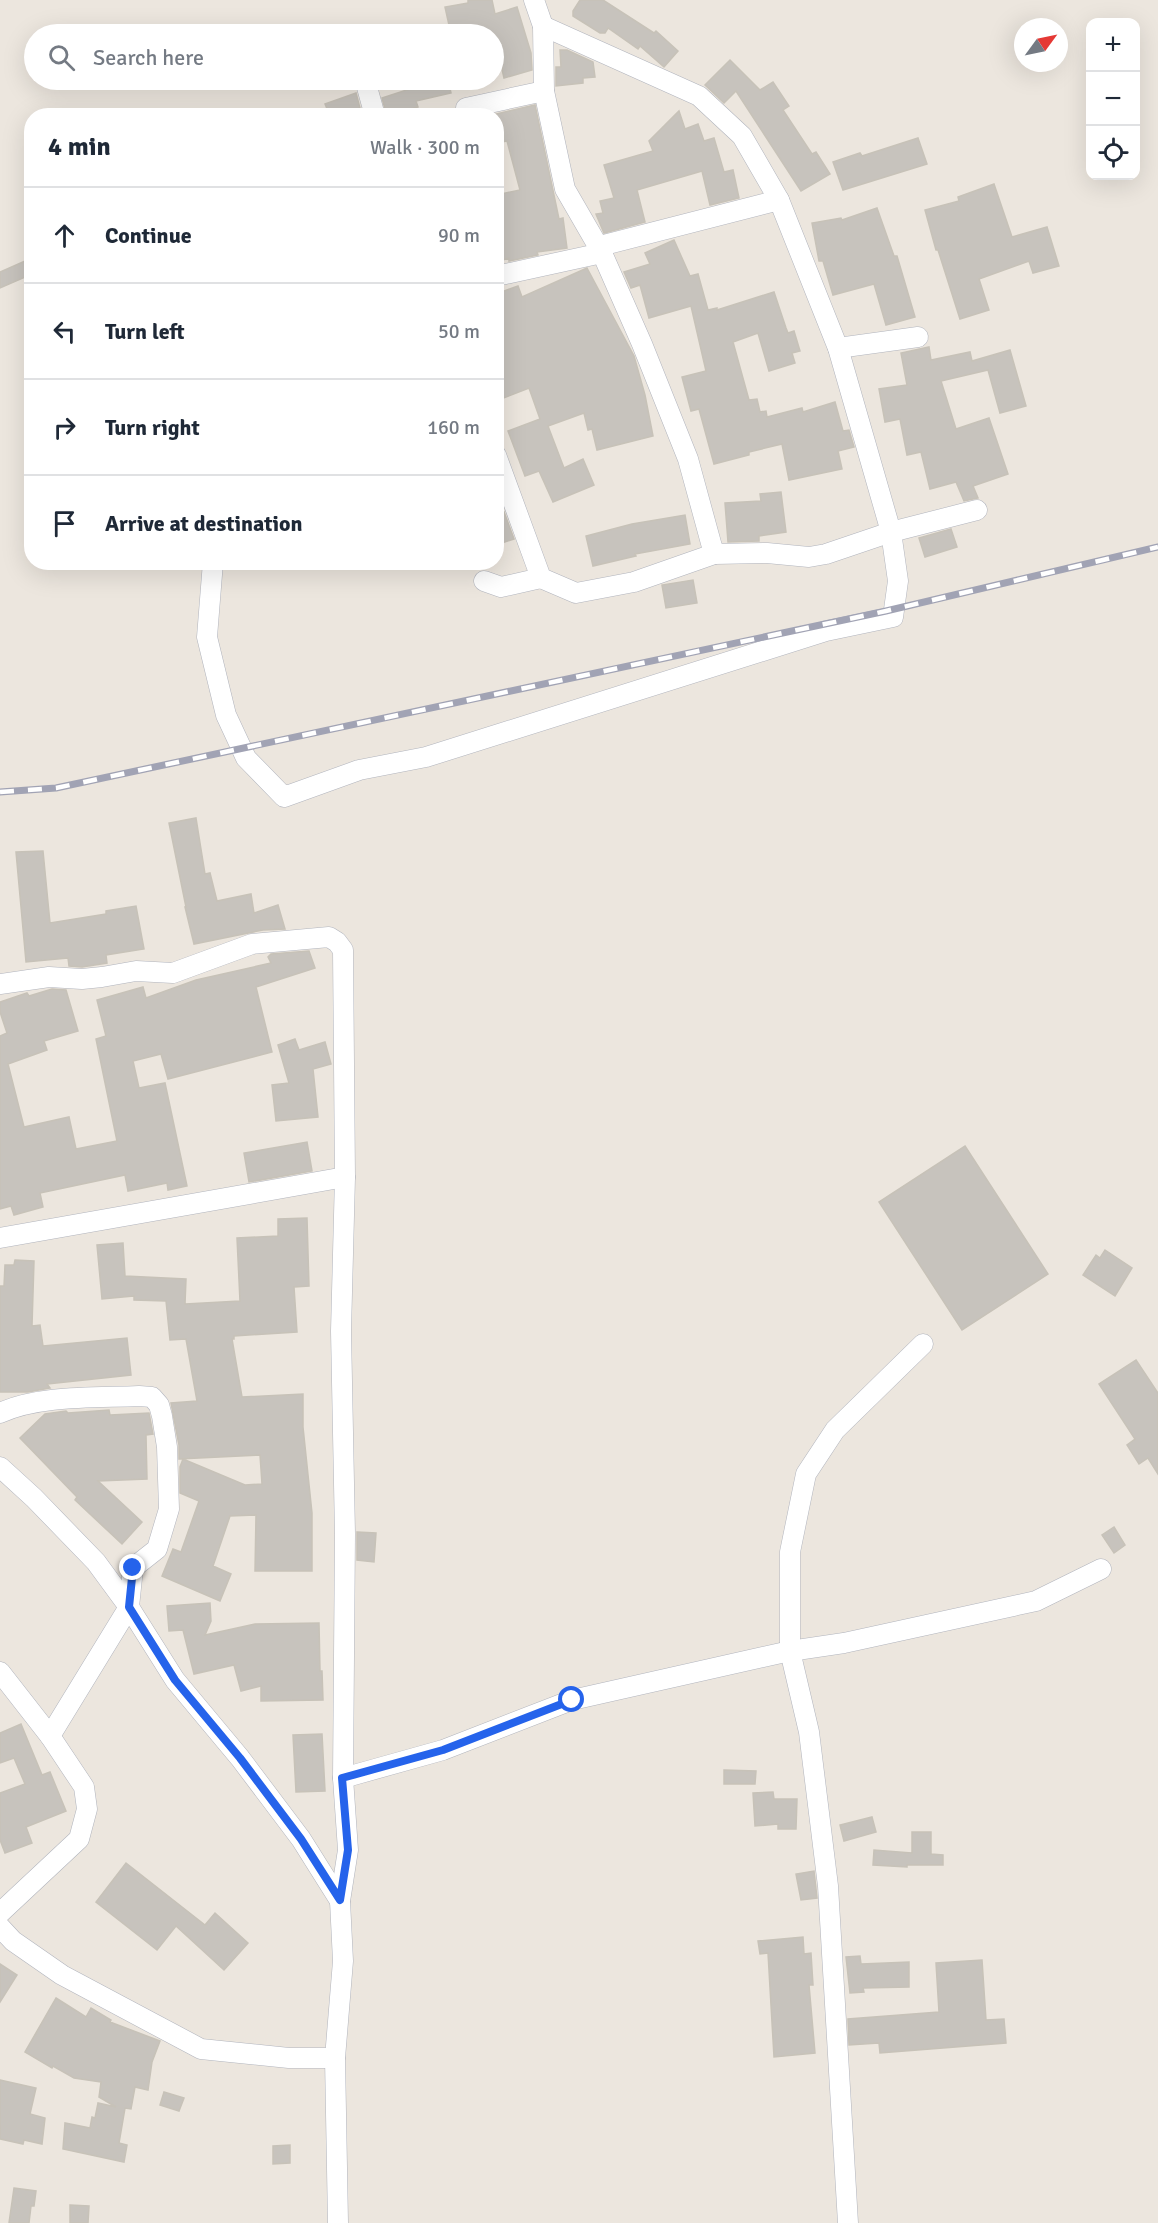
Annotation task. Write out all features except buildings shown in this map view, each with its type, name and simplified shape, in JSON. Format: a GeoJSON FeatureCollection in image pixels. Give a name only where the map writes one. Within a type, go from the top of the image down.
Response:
{"type":"FeatureCollection","features":[{"type":"Feature","properties":{"kind":"street"},"geometry":{"type":"LineString","coordinates":[[534,0],[543,26],[544,91],[565,189],[601,250],[642,344],[688,459],[714,554]]}},
{"type":"Feature","properties":{"kind":"street"},"geometry":{"type":"LineString","coordinates":[[212,570],[207,637],[226,715],[246,758],[284,797],[359,770],[426,757],[826,631],[893,617],[898,581],[891,532],[838,348],[779,200],[742,136],[699,96],[543,26]]}},
{"type":"Feature","properties":{"kind":"street"},"geometry":{"type":"LineString","coordinates":[[368,90],[373,108]]}},
{"type":"Feature","properties":{"kind":"street"},"geometry":{"type":"LineString","coordinates":[[466,108],[544,91]]}},
{"type":"Feature","properties":{"kind":"street"},"geometry":{"type":"LineString","coordinates":[[504,274],[601,250],[779,200]]}},
{"type":"Feature","properties":{"kind":"street"},"geometry":{"type":"LineString","coordinates":[[838,348],[918,337]]}},
{"type":"Feature","properties":{"kind":"street"},"geometry":{"type":"LineString","coordinates":[[504,476],[542,578]]}},
{"type":"Feature","properties":{"kind":"street"},"geometry":{"type":"LineString","coordinates":[[484,581],[501,587],[542,578],[576,593],[634,582],[714,554],[767,553],[809,557],[826,555],[891,532],[977,510]]}},
{"type":"Feature","properties":{"kind":"street"},"geometry":{"type":"LineString","coordinates":[[0,984],[50,977],[82,979],[136,971],[173,973],[252,944],[329,937],[343,950],[345,1177],[341,1331],[345,1534],[342,1778],[348,1850],[340,1900],[342,1961],[334,2058],[338,2223]]}},
{"type":"Feature","properties":{"kind":"street"},"geometry":{"type":"LineString","coordinates":[[0,1239],[345,1177]]}},
{"type":"Feature","properties":{"kind":"street"},"geometry":{"type":"LineString","coordinates":[[848,2223],[828,1886],[809,1732],[790,1651],[790,1552],[806,1474],[835,1430],[923,1344]]}},
{"type":"Feature","properties":{"kind":"street"},"geometry":{"type":"LineString","coordinates":[[0,1413],[8,1409],[53,1400],[152,1397],[159,1405],[167,1447],[169,1509],[157,1549],[133,1568],[129,1607],[50,1736]]}},
{"type":"Feature","properties":{"kind":"street"},"geometry":{"type":"LineString","coordinates":[[0,1467],[34,1498],[96,1562],[129,1607],[175,1680],[240,1758],[301,1839],[340,1900]]}},
{"type":"Feature","properties":{"kind":"street"},"geometry":{"type":"LineString","coordinates":[[342,1778],[443,1750],[572,1700],[790,1651],[844,1643],[1036,1601],[1101,1569]]}},
{"type":"Feature","properties":{"kind":"street"},"geometry":{"type":"LineString","coordinates":[[0,1672],[50,1736],[84,1787],[87,1809],[78,1839],[0,1913]]}},
{"type":"Feature","properties":{"kind":"street"},"geometry":{"type":"LineString","coordinates":[[0,1927],[13,1941],[62,1975],[201,2049],[289,2058],[334,2058]]}},
{"type":"Feature","properties":{"kind":"railway"},"geometry":{"type":"LineString","coordinates":[[0,792],[56,788],[886,611],[1158,547]]}},
{"type":"Feature","properties":{"kind":"route"},"geometry":{"type":"LineString","coordinates":[[133,1568],[129,1607],[175,1680],[240,1758],[301,1839],[340,1900],[348,1850],[342,1778],[443,1750],[572,1700]]}}]}
